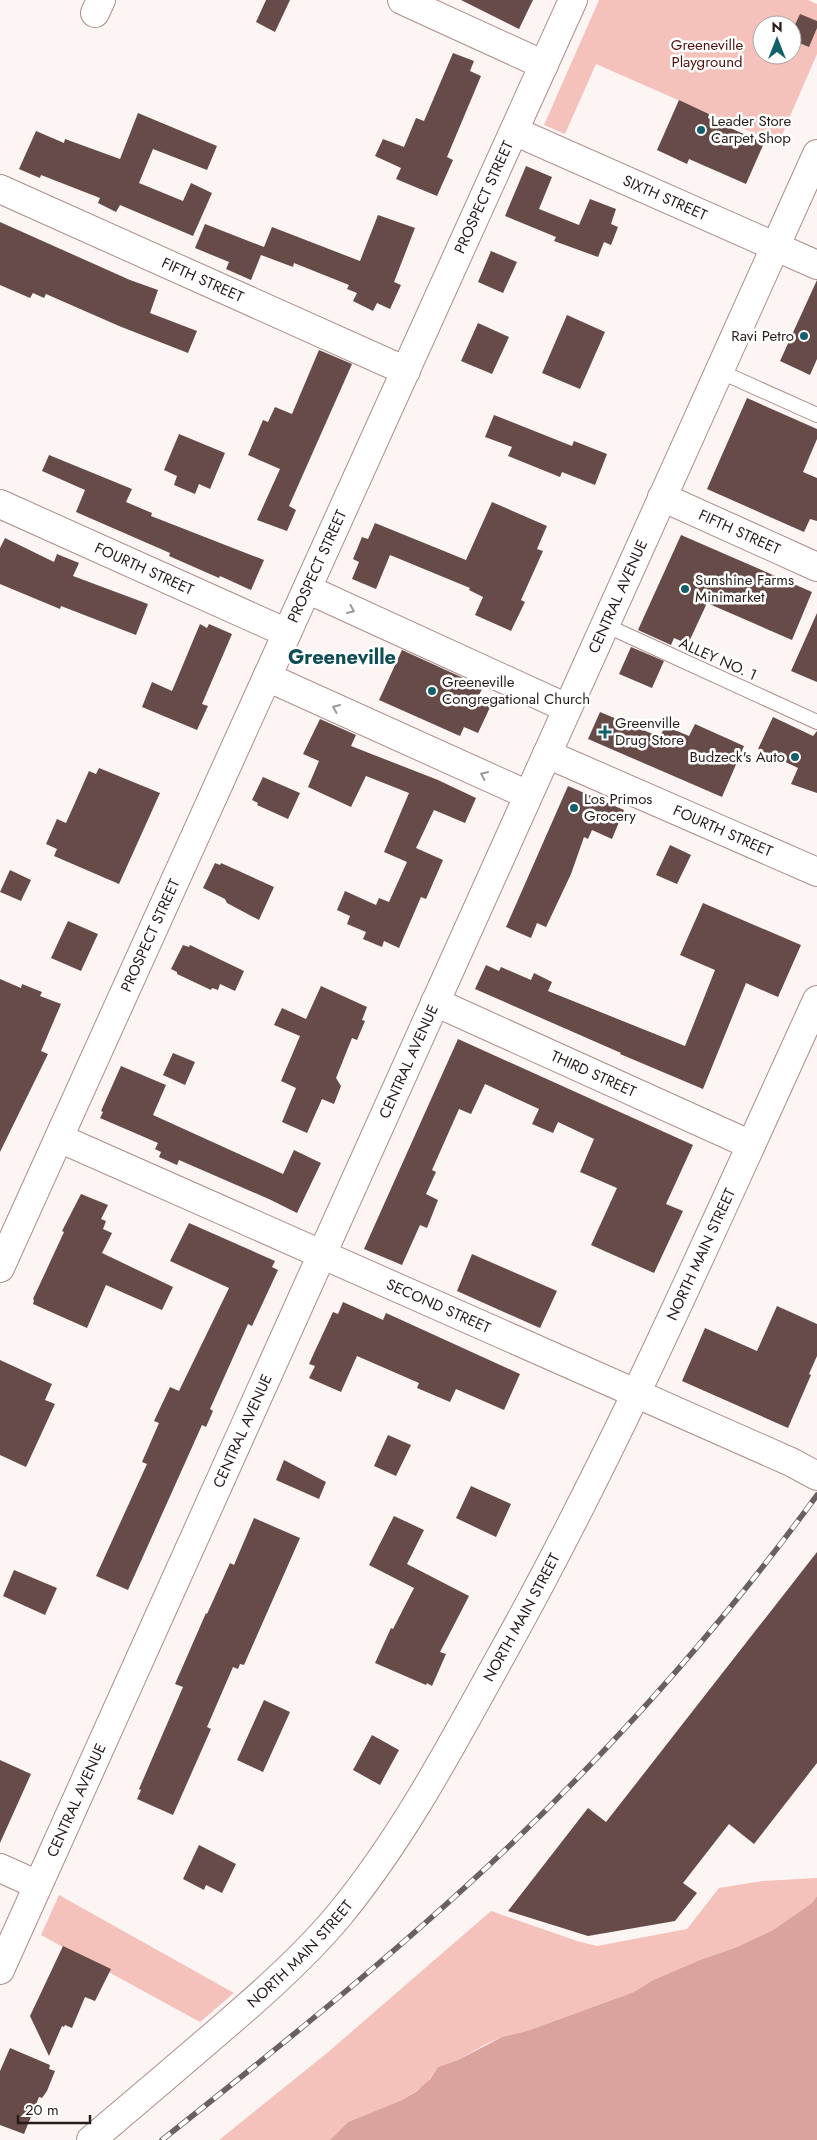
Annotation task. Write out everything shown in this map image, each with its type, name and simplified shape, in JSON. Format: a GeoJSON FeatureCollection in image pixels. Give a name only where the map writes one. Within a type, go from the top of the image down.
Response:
{"type":"FeatureCollection","features":[{"type":"Feature","properties":{"kind":"street"},"geometry":{"type":"LineString","coordinates":[[402,0],[544,65]]}},
{"type":"Feature","properties":{"kind":"street","name":"PROSPECT STREET"},"geometry":{"type":"LineString","coordinates":[[0,1268],[573,0]]}},
{"type":"Feature","properties":{"kind":"street","name":"SIXTH STREET"},"geometry":{"type":"LineString","coordinates":[[514,131],[817,265]]}},
{"type":"Feature","properties":{"kind":"street","name":"CENTRAL AVENUE"},"geometry":{"type":"LineString","coordinates":[[0,1970],[817,154]]}},
{"type":"Feature","properties":{"kind":"street","name":"FIFTH STREET"},"geometry":{"type":"LineString","coordinates":[[0,189],[406,371]]}},
{"type":"Feature","properties":{"kind":"street","name":"FIFTH STREET"},"geometry":{"type":"LineString","coordinates":[[662,497],[817,567]]}},
{"type":"Feature","properties":{"kind":"street","name":"FOURTH STREET"},"geometry":{"type":"LineString","coordinates":[[0,504],[287,633]]}},
{"type":"Feature","properties":{"kind":"street"},"geometry":{"type":"LineString","coordinates":[[307,590],[567,708]]}},
{"type":"Feature","properties":{"kind":"street"},"geometry":{"type":"LineString","coordinates":[[267,677],[528,795]]}},
{"type":"Feature","properties":{"kind":"street","name":"FOURTH STREET"},"geometry":{"type":"LineString","coordinates":[[547,754],[817,872]]}},
{"type":"Feature","properties":{"kind":"street","name":"NORTH MAIN STREET"},"geometry":{"type":"LineString","coordinates":[[90,2140],[275,1982],[337,1918],[366,1882],[396,1839],[465,1722],[532,1601],[636,1394],[817,1000]]}},
{"type":"Feature","properties":{"kind":"street","name":"THIRD STREET"},"geometry":{"type":"LineString","coordinates":[[435,1002],[751,1145]]}},
{"type":"Feature","properties":{"kind":"street","name":"SECOND STREET"},"geometry":{"type":"LineString","coordinates":[[59,1138],[817,1476]]}},
{"type":"Feature","properties":{"kind":"street"},"geometry":{"type":"LineString","coordinates":[[0,1868],[38,1885]]}},
{"type":"Feature","properties":{"kind":"lane"},"geometry":{"type":"LineString","coordinates":[[719,371],[817,415]]}},
{"type":"Feature","properties":{"kind":"lane","name":"ALLEY NO. 1"},"geometry":{"type":"LineString","coordinates":[[605,625],[817,722]]}},
{"type":"Feature","properties":{"kind":"green space","name":"Greeneville Playground"},"geometry":{"type":"Polygon","coordinates":[[[599,0],[808,0],[817,4],[817,54],[778,144],[596,64],[565,134],[544,125],[599,0]]]}},
{"type":"Feature","properties":{"kind":"green space"},"geometry":{"type":"Polygon","coordinates":[[[817,1878],[817,1896],[812,1903],[773,1930],[737,1947],[653,1980],[634,1992],[486,2044],[458,2060],[438,2067],[424,2086],[402,2100],[348,2122],[330,2140],[219,2140],[327,2053],[491,1911],[577,1941],[597,1946],[687,1929],[719,1888],[762,1881],[817,1878]]]}},
{"type":"Feature","properties":{"kind":"green space"},"geometry":{"type":"Polygon","coordinates":[[[59,1895],[234,1993],[200,2022],[41,1935],[59,1895]]]}},
{"type":"Feature","properties":{"kind":"shaded area"},"geometry":{"type":"Polygon","coordinates":[[[817,1896],[817,2140],[330,2140],[348,2122],[402,2100],[417,2091],[430,2079],[438,2067],[458,2060],[502,2037],[527,2031],[634,1992],[653,1980],[737,1947],[773,1930],[812,1903],[817,1896]]]}},
{"type":"Feature","properties":{"kind":"building"},"geometry":{"type":"Polygon","coordinates":[[[266,0],[290,0],[275,32],[256,22],[266,0]]]}},
{"type":"Feature","properties":{"kind":"building"},"geometry":{"type":"Polygon","coordinates":[[[461,0],[533,0],[519,29],[461,0]]]}},
{"type":"Feature","properties":{"kind":"building"},"geometry":{"type":"Polygon","coordinates":[[[800,14],[817,21],[817,28],[809,47],[802,44],[802,15],[800,14]]]}},
{"type":"Feature","properties":{"kind":"building"},"geometry":{"type":"Polygon","coordinates":[[[453,53],[474,61],[470,71],[481,76],[447,157],[453,160],[437,196],[396,179],[401,168],[375,156],[383,139],[404,147],[416,118],[424,121],[453,53]]]}},
{"type":"Feature","properties":{"kind":"building","name":"Leader Store Carpet Shop"},"geometry":{"type":"Polygon","coordinates":[[[679,100],[709,114],[708,118],[764,143],[746,184],[689,159],[687,164],[657,150],[679,100]]]}},
{"type":"Feature","properties":{"kind":"building"},"geometry":{"type":"Polygon","coordinates":[[[138,113],[217,146],[207,170],[153,149],[139,183],[183,201],[191,183],[212,193],[193,236],[120,205],[116,212],[98,203],[100,198],[41,175],[40,178],[19,169],[36,131],[64,143],[65,139],[120,159],[138,113]]]}},
{"type":"Feature","properties":{"kind":"building"},"geometry":{"type":"Polygon","coordinates":[[[526,166],[552,177],[539,209],[579,225],[590,199],[616,209],[611,224],[618,227],[611,245],[604,242],[598,257],[554,241],[556,237],[505,216],[526,166]]]}},
{"type":"Feature","properties":{"kind":"building"},"geometry":{"type":"Polygon","coordinates":[[[378,215],[415,228],[394,282],[401,285],[390,309],[377,303],[373,311],[353,301],[357,293],[347,289],[349,285],[294,263],[293,267],[261,255],[251,280],[226,269],[229,262],[195,248],[205,224],[264,247],[272,227],[360,261],[378,215]]]}},
{"type":"Feature","properties":{"kind":"building"},"geometry":{"type":"Polygon","coordinates":[[[0,222],[130,280],[158,290],[150,313],[197,331],[188,353],[119,326],[46,294],[44,298],[33,293],[30,298],[0,285],[0,222]]]}},
{"type":"Feature","properties":{"kind":"building"},"geometry":{"type":"Polygon","coordinates":[[[491,251],[517,262],[503,293],[478,282],[491,251]]]}},
{"type":"Feature","properties":{"kind":"building","name":"Ravi Petro"},"geometry":{"type":"Polygon","coordinates":[[[817,280],[817,359],[810,375],[780,361],[817,280]]]}},
{"type":"Feature","properties":{"kind":"building"},"geometry":{"type":"Polygon","coordinates":[[[567,315],[605,332],[580,389],[542,373],[567,315]]]}},
{"type":"Feature","properties":{"kind":"building"},"geometry":{"type":"Polygon","coordinates":[[[478,323],[509,337],[492,374],[461,361],[478,323]]]}},
{"type":"Feature","properties":{"kind":"building"},"geometry":{"type":"Polygon","coordinates":[[[319,350],[352,364],[289,506],[296,510],[287,531],[257,520],[280,469],[248,455],[263,420],[268,422],[275,407],[292,414],[319,350]]]}},
{"type":"Feature","properties":{"kind":"building"},"geometry":{"type":"Polygon","coordinates":[[[747,398],[817,429],[817,439],[803,472],[817,478],[817,521],[810,519],[804,532],[707,489],[747,398]]]}},
{"type":"Feature","properties":{"kind":"building"},"geometry":{"type":"Polygon","coordinates":[[[494,415],[572,446],[574,441],[607,454],[595,485],[562,472],[560,477],[508,456],[512,447],[485,437],[494,415]]]}},
{"type":"Feature","properties":{"kind":"building"},"geometry":{"type":"Polygon","coordinates":[[[179,434],[225,453],[210,489],[199,484],[195,494],[174,485],[177,476],[164,470],[179,434]]]}},
{"type":"Feature","properties":{"kind":"building"},"geometry":{"type":"Polygon","coordinates":[[[49,455],[132,489],[126,502],[152,513],[151,516],[264,560],[251,590],[169,556],[170,553],[76,512],[85,490],[42,471],[49,455]]]}},
{"type":"Feature","properties":{"kind":"building"},"geometry":{"type":"Polygon","coordinates":[[[492,502],[547,526],[537,549],[543,551],[521,600],[525,602],[511,631],[475,615],[483,597],[469,590],[470,588],[390,555],[376,589],[352,579],[359,562],[353,559],[362,537],[368,539],[375,523],[466,560],[492,502]]]}},
{"type":"Feature","properties":{"kind":"building"},"geometry":{"type":"Polygon","coordinates":[[[681,535],[812,592],[792,640],[707,603],[688,644],[674,638],[671,645],[638,630],[681,535]]]}},
{"type":"Feature","properties":{"kind":"building"},"geometry":{"type":"Polygon","coordinates":[[[5,538],[54,562],[57,554],[79,563],[73,576],[148,604],[136,635],[61,606],[60,609],[0,584],[0,548],[5,538]]]}},
{"type":"Feature","properties":{"kind":"building"},"geometry":{"type":"Polygon","coordinates":[[[817,613],[817,682],[791,671],[817,613]]]}},
{"type":"Feature","properties":{"kind":"building"},"geometry":{"type":"Polygon","coordinates":[[[200,624],[207,628],[209,624],[232,634],[202,704],[208,706],[197,730],[142,707],[152,682],[172,691],[200,624]]]}},
{"type":"Feature","properties":{"kind":"building"},"geometry":{"type":"Polygon","coordinates":[[[631,647],[664,661],[652,688],[619,674],[631,647]]]}},
{"type":"Feature","properties":{"kind":"building","name":"Greeneville Congregational Church"},"geometry":{"type":"Polygon","coordinates":[[[402,650],[483,687],[478,697],[492,703],[478,733],[464,727],[460,736],[379,700],[402,650]]]}},
{"type":"Feature","properties":{"kind":"building"},"geometry":{"type":"Polygon","coordinates":[[[600,712],[660,737],[665,726],[689,736],[695,724],[744,746],[722,797],[588,739],[600,712]]]}},
{"type":"Feature","properties":{"kind":"building","name":"Budzeck's Auto"},"geometry":{"type":"Polygon","coordinates":[[[773,717],[813,736],[817,731],[817,793],[791,784],[798,768],[758,749],[773,717]]]}},
{"type":"Feature","properties":{"kind":"building"},"geometry":{"type":"Polygon","coordinates":[[[320,719],[356,735],[351,746],[438,780],[476,798],[465,823],[434,810],[416,848],[443,860],[426,899],[421,897],[399,948],[384,941],[382,947],[363,939],[366,932],[347,924],[350,916],[337,910],[345,891],[376,905],[379,898],[389,902],[407,862],[384,852],[409,793],[366,776],[351,807],[308,787],[319,761],[303,754],[320,719]]]}},
{"type":"Feature","properties":{"kind":"building"},"geometry":{"type":"Polygon","coordinates":[[[99,768],[160,793],[119,884],[54,856],[57,849],[46,844],[57,819],[66,823],[89,771],[96,774],[99,768]]]}},
{"type":"Feature","properties":{"kind":"building"},"geometry":{"type":"Polygon","coordinates":[[[263,777],[300,793],[288,819],[257,805],[258,803],[252,800],[263,777]]]}},
{"type":"Feature","properties":{"kind":"building"},"geometry":{"type":"Polygon","coordinates":[[[568,786],[624,810],[612,839],[592,830],[588,839],[584,837],[571,874],[546,927],[537,923],[531,938],[506,927],[568,786]]]}},
{"type":"Feature","properties":{"kind":"building"},"geometry":{"type":"Polygon","coordinates":[[[670,845],[691,855],[677,884],[656,875],[670,845]]]}},
{"type":"Feature","properties":{"kind":"building"},"geometry":{"type":"Polygon","coordinates":[[[215,863],[220,865],[221,863],[274,887],[259,920],[203,888],[215,863]]]}},
{"type":"Feature","properties":{"kind":"building"},"geometry":{"type":"Polygon","coordinates":[[[10,870],[31,880],[21,901],[0,892],[10,870]]]}},
{"type":"Feature","properties":{"kind":"building"},"geometry":{"type":"Polygon","coordinates":[[[703,903],[801,945],[778,997],[746,983],[703,1089],[475,989],[486,965],[499,971],[501,967],[531,980],[534,973],[552,982],[548,991],[685,1046],[715,970],[680,955],[703,903]]]}},
{"type":"Feature","properties":{"kind":"building"},"geometry":{"type":"Polygon","coordinates":[[[68,921],[98,934],[81,971],[51,958],[68,921]]]}},
{"type":"Feature","properties":{"kind":"building"},"geometry":{"type":"Polygon","coordinates":[[[183,945],[189,947],[190,945],[244,971],[235,991],[220,984],[218,990],[212,988],[211,990],[177,974],[177,972],[171,969],[183,945]]]}},
{"type":"Feature","properties":{"kind":"building"},"geometry":{"type":"Polygon","coordinates":[[[0,979],[21,988],[22,984],[42,992],[40,996],[61,1004],[41,1051],[48,1054],[0,1152],[0,979]]]}},
{"type":"Feature","properties":{"kind":"building"},"geometry":{"type":"Polygon","coordinates":[[[321,986],[367,1007],[362,1020],[365,1021],[357,1040],[352,1038],[336,1078],[341,1086],[334,1104],[322,1099],[307,1133],[282,1122],[296,1088],[281,1081],[300,1036],[274,1025],[282,1008],[306,1019],[321,986]]]}},
{"type":"Feature","properties":{"kind":"building"},"geometry":{"type":"Polygon","coordinates":[[[458,1039],[693,1145],[666,1204],[683,1211],[654,1273],[591,1245],[617,1188],[580,1172],[594,1139],[558,1122],[553,1133],[532,1124],[539,1109],[485,1084],[471,1114],[459,1109],[432,1170],[436,1172],[426,1194],[438,1200],[427,1228],[420,1225],[402,1265],[364,1249],[458,1039]]]}},
{"type":"Feature","properties":{"kind":"building"},"geometry":{"type":"Polygon","coordinates":[[[173,1053],[195,1062],[185,1085],[163,1075],[173,1053]]]}},
{"type":"Feature","properties":{"kind":"building"},"geometry":{"type":"Polygon","coordinates":[[[121,1066],[166,1085],[153,1115],[283,1174],[294,1150],[321,1163],[297,1213],[179,1160],[177,1165],[159,1157],[161,1152],[155,1149],[158,1143],[100,1118],[103,1112],[101,1111],[121,1066]]]}},
{"type":"Feature","properties":{"kind":"building"},"geometry":{"type":"Polygon","coordinates":[[[81,1194],[108,1205],[101,1219],[106,1221],[103,1229],[112,1233],[102,1253],[173,1287],[162,1310],[106,1285],[87,1328],[33,1304],[33,1299],[64,1232],[62,1231],[81,1194]]]}},
{"type":"Feature","properties":{"kind":"building"},"geometry":{"type":"Polygon","coordinates":[[[189,1223],[275,1261],[272,1267],[278,1270],[252,1326],[248,1324],[210,1409],[213,1411],[206,1427],[202,1425],[128,1590],[96,1576],[147,1464],[142,1462],[159,1423],[154,1421],[170,1387],[179,1391],[229,1288],[170,1261],[189,1223]]]}},
{"type":"Feature","properties":{"kind":"building"},"geometry":{"type":"Polygon","coordinates":[[[472,1254],[557,1291],[540,1328],[457,1291],[472,1254]]]}},
{"type":"Feature","properties":{"kind":"building"},"geometry":{"type":"Polygon","coordinates":[[[343,1302],[383,1320],[386,1313],[520,1374],[504,1410],[456,1389],[450,1402],[417,1388],[419,1383],[357,1356],[341,1392],[309,1378],[315,1366],[309,1364],[333,1312],[338,1314],[343,1302]]]}},
{"type":"Feature","properties":{"kind":"building"},"geometry":{"type":"Polygon","coordinates":[[[777,1306],[817,1324],[817,1356],[809,1374],[811,1375],[788,1428],[682,1381],[705,1328],[757,1351],[777,1306]]]}},
{"type":"Feature","properties":{"kind":"building"},"geometry":{"type":"Polygon","coordinates":[[[0,1360],[52,1384],[45,1400],[55,1404],[26,1467],[0,1455],[0,1360]]]}},
{"type":"Feature","properties":{"kind":"building"},"geometry":{"type":"Polygon","coordinates":[[[388,1435],[411,1445],[396,1476],[374,1466],[388,1435]]]}},
{"type":"Feature","properties":{"kind":"building"},"geometry":{"type":"Polygon","coordinates":[[[284,1460],[326,1482],[319,1499],[276,1480],[284,1460]]]}},
{"type":"Feature","properties":{"kind":"building"},"geometry":{"type":"Polygon","coordinates":[[[471,1486],[511,1504],[496,1537],[456,1518],[471,1486]]]}},
{"type":"Feature","properties":{"kind":"building"},"geometry":{"type":"Polygon","coordinates":[[[394,1516],[424,1530],[407,1564],[469,1596],[440,1652],[446,1654],[432,1686],[375,1663],[391,1628],[393,1629],[414,1588],[369,1565],[394,1516]]]}},
{"type":"Feature","properties":{"kind":"building"},"geometry":{"type":"Polygon","coordinates":[[[254,1518],[300,1538],[244,1665],[240,1664],[238,1669],[233,1667],[207,1727],[211,1729],[173,1815],[137,1799],[141,1790],[139,1789],[183,1687],[175,1684],[206,1613],[230,1563],[234,1565],[254,1518]]]}},
{"type":"Feature","properties":{"kind":"building"},"geometry":{"type":"Polygon","coordinates":[[[817,1552],[817,1763],[754,1844],[729,1824],[683,1883],[697,1893],[675,1921],[588,1936],[508,1911],[588,1808],[606,1822],[817,1552]]]}},
{"type":"Feature","properties":{"kind":"building"},"geometry":{"type":"Polygon","coordinates":[[[14,1570],[57,1588],[45,1615],[3,1596],[14,1570]]]}},
{"type":"Feature","properties":{"kind":"building"},"geometry":{"type":"Polygon","coordinates":[[[264,1700],[290,1712],[263,1772],[237,1760],[264,1700]]]}},
{"type":"Feature","properties":{"kind":"building"},"geometry":{"type":"Polygon","coordinates":[[[372,1735],[399,1750],[380,1785],[353,1770],[372,1735]]]}},
{"type":"Feature","properties":{"kind":"building"},"geometry":{"type":"Polygon","coordinates":[[[0,1760],[31,1774],[0,1843],[0,1760]]]}},
{"type":"Feature","properties":{"kind":"building"},"geometry":{"type":"Polygon","coordinates":[[[199,1845],[236,1864],[222,1893],[206,1885],[204,1890],[183,1879],[199,1845]]]}},
{"type":"Feature","properties":{"kind":"building"},"geometry":{"type":"Polygon","coordinates":[[[63,1946],[111,1969],[95,2001],[85,1997],[72,2028],[65,2025],[64,2027],[62,2026],[49,2056],[30,2016],[63,1946]]]}},
{"type":"Feature","properties":{"kind":"building"},"geometry":{"type":"Polygon","coordinates":[[[10,2048],[50,2065],[49,2069],[55,2071],[47,2091],[42,2098],[39,2097],[24,2134],[0,2125],[0,2071],[10,2048]]]}},
{"type":"Feature","properties":{"kind":"railway"},"geometry":{"type":"LineString","coordinates":[[162,2140],[292,2036],[420,1928],[544,1812],[627,1726],[707,1636],[745,1590],[817,1495]]}},
{"type":"Feature","properties":{"kind":"place","name":"Leader Store Carpet Shop"},"geometry":{"type":"Point","coordinates":[701,130]}},
{"type":"Feature","properties":{"kind":"place","name":"Ravi Petro"},"geometry":{"type":"Point","coordinates":[804,336]}},
{"type":"Feature","properties":{"kind":"place","name":"Sunshine Farms Minimarket"},"geometry":{"type":"Point","coordinates":[685,589]}},
{"type":"Feature","properties":{"kind":"place","name":"Greeneville Congregational Church"},"geometry":{"type":"Point","coordinates":[432,691]}},
{"type":"Feature","properties":{"kind":"place","name":"Greenville Drug Store"},"geometry":{"type":"Point","coordinates":[605,732]}},
{"type":"Feature","properties":{"kind":"place","name":"Budzeck's Auto"},"geometry":{"type":"Point","coordinates":[795,757]}},
{"type":"Feature","properties":{"kind":"place","name":"Los Primos Grocery"},"geometry":{"type":"Point","coordinates":[574,808]}},
{"type":"Feature","properties":{"kind":"district","name":"Greeneville"},"geometry":{"type":"Point","coordinates":[342,657]}}]}
